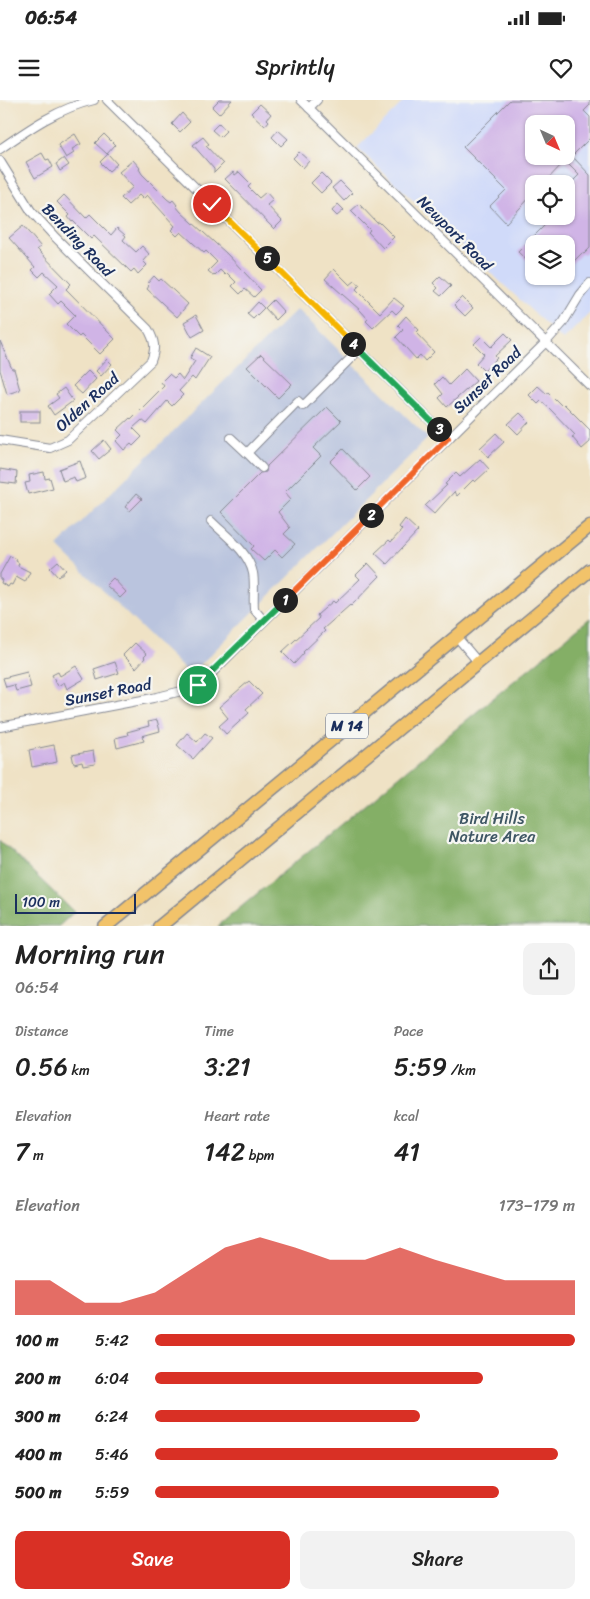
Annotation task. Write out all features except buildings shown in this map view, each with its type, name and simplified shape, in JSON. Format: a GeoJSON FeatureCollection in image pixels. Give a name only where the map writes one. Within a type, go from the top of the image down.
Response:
{"type":"FeatureCollection","features":[{"type":"Feature","properties":{"kind":"highway","name":"M 14"},"geometry":{"type":"LineString","coordinates":[[105,926],[590,526]]}},
{"type":"Feature","properties":{"kind":"highway","name":"M 14"},"geometry":{"type":"LineString","coordinates":[[159,926],[590,570]]}},
{"type":"Feature","properties":{"kind":"street"},"geometry":{"type":"LineString","coordinates":[[0,149],[29,129],[59,112],[80,103],[94,100]]}},
{"type":"Feature","properties":{"kind":"street"},"geometry":{"type":"LineString","coordinates":[[108,100],[448,438]]}},
{"type":"Feature","properties":{"kind":"street","name":"Newport Road"},"geometry":{"type":"LineString","coordinates":[[301,100],[590,386]]}},
{"type":"Feature","properties":{"kind":"street"},"geometry":{"type":"LineString","coordinates":[[308,108],[318,100]]}},
{"type":"Feature","properties":{"kind":"street","name":"Bending Road"},"geometry":{"type":"LineString","coordinates":[[0,161],[31,211],[67,250],[148,330]]}},
{"type":"Feature","properties":{"kind":"street","name":"Sunset Road"},"geometry":{"type":"LineString","coordinates":[[0,728],[153,698],[190,689],[206,678],[546,342],[563,323],[580,295],[590,283]]}},
{"type":"Feature","properties":{"kind":"street","name":"Olden Road"},"geometry":{"type":"LineString","coordinates":[[0,440],[50,448],[68,440],[151,362],[155,352],[154,339],[148,330]]}},
{"type":"Feature","properties":{"kind":"street"},"geometry":{"type":"LineString","coordinates":[[247,453],[298,401],[304,406],[359,350]]}},
{"type":"Feature","properties":{"kind":"street"},"geometry":{"type":"LineString","coordinates":[[231,438],[262,468]]}},
{"type":"Feature","properties":{"kind":"street"},"geometry":{"type":"LineString","coordinates":[[211,521],[245,555],[250,563],[253,575],[254,609],[264,621]]}},
{"type":"Feature","properties":{"kind":"street"},"geometry":{"type":"LineString","coordinates":[[456,636],[478,662]]}},
{"type":"Feature","properties":{"kind":"shaded area"},"geometry":{"type":"Polygon","coordinates":[[[405,100],[590,100],[590,313],[563,340],[357,148],[405,100]]]}},
{"type":"Feature","properties":{"kind":"shaded area"},"geometry":{"type":"Polygon","coordinates":[[[297,309],[428,438],[190,675],[57,546],[297,309]]]}},
{"type":"Feature","properties":{"kind":"green space","name":"Bird Hills Nature Area"},"geometry":{"type":"Polygon","coordinates":[[[590,618],[590,926],[218,926],[590,618]]]}},
{"type":"Feature","properties":{"kind":"green space"},"geometry":{"type":"Polygon","coordinates":[[[0,840],[74,912],[59,926],[0,926],[0,840]]]}},
{"type":"Feature","properties":{"kind":"route"},"geometry":{"type":"LineString","coordinates":[[198,685],[448,438],[212,204]]}}]}
